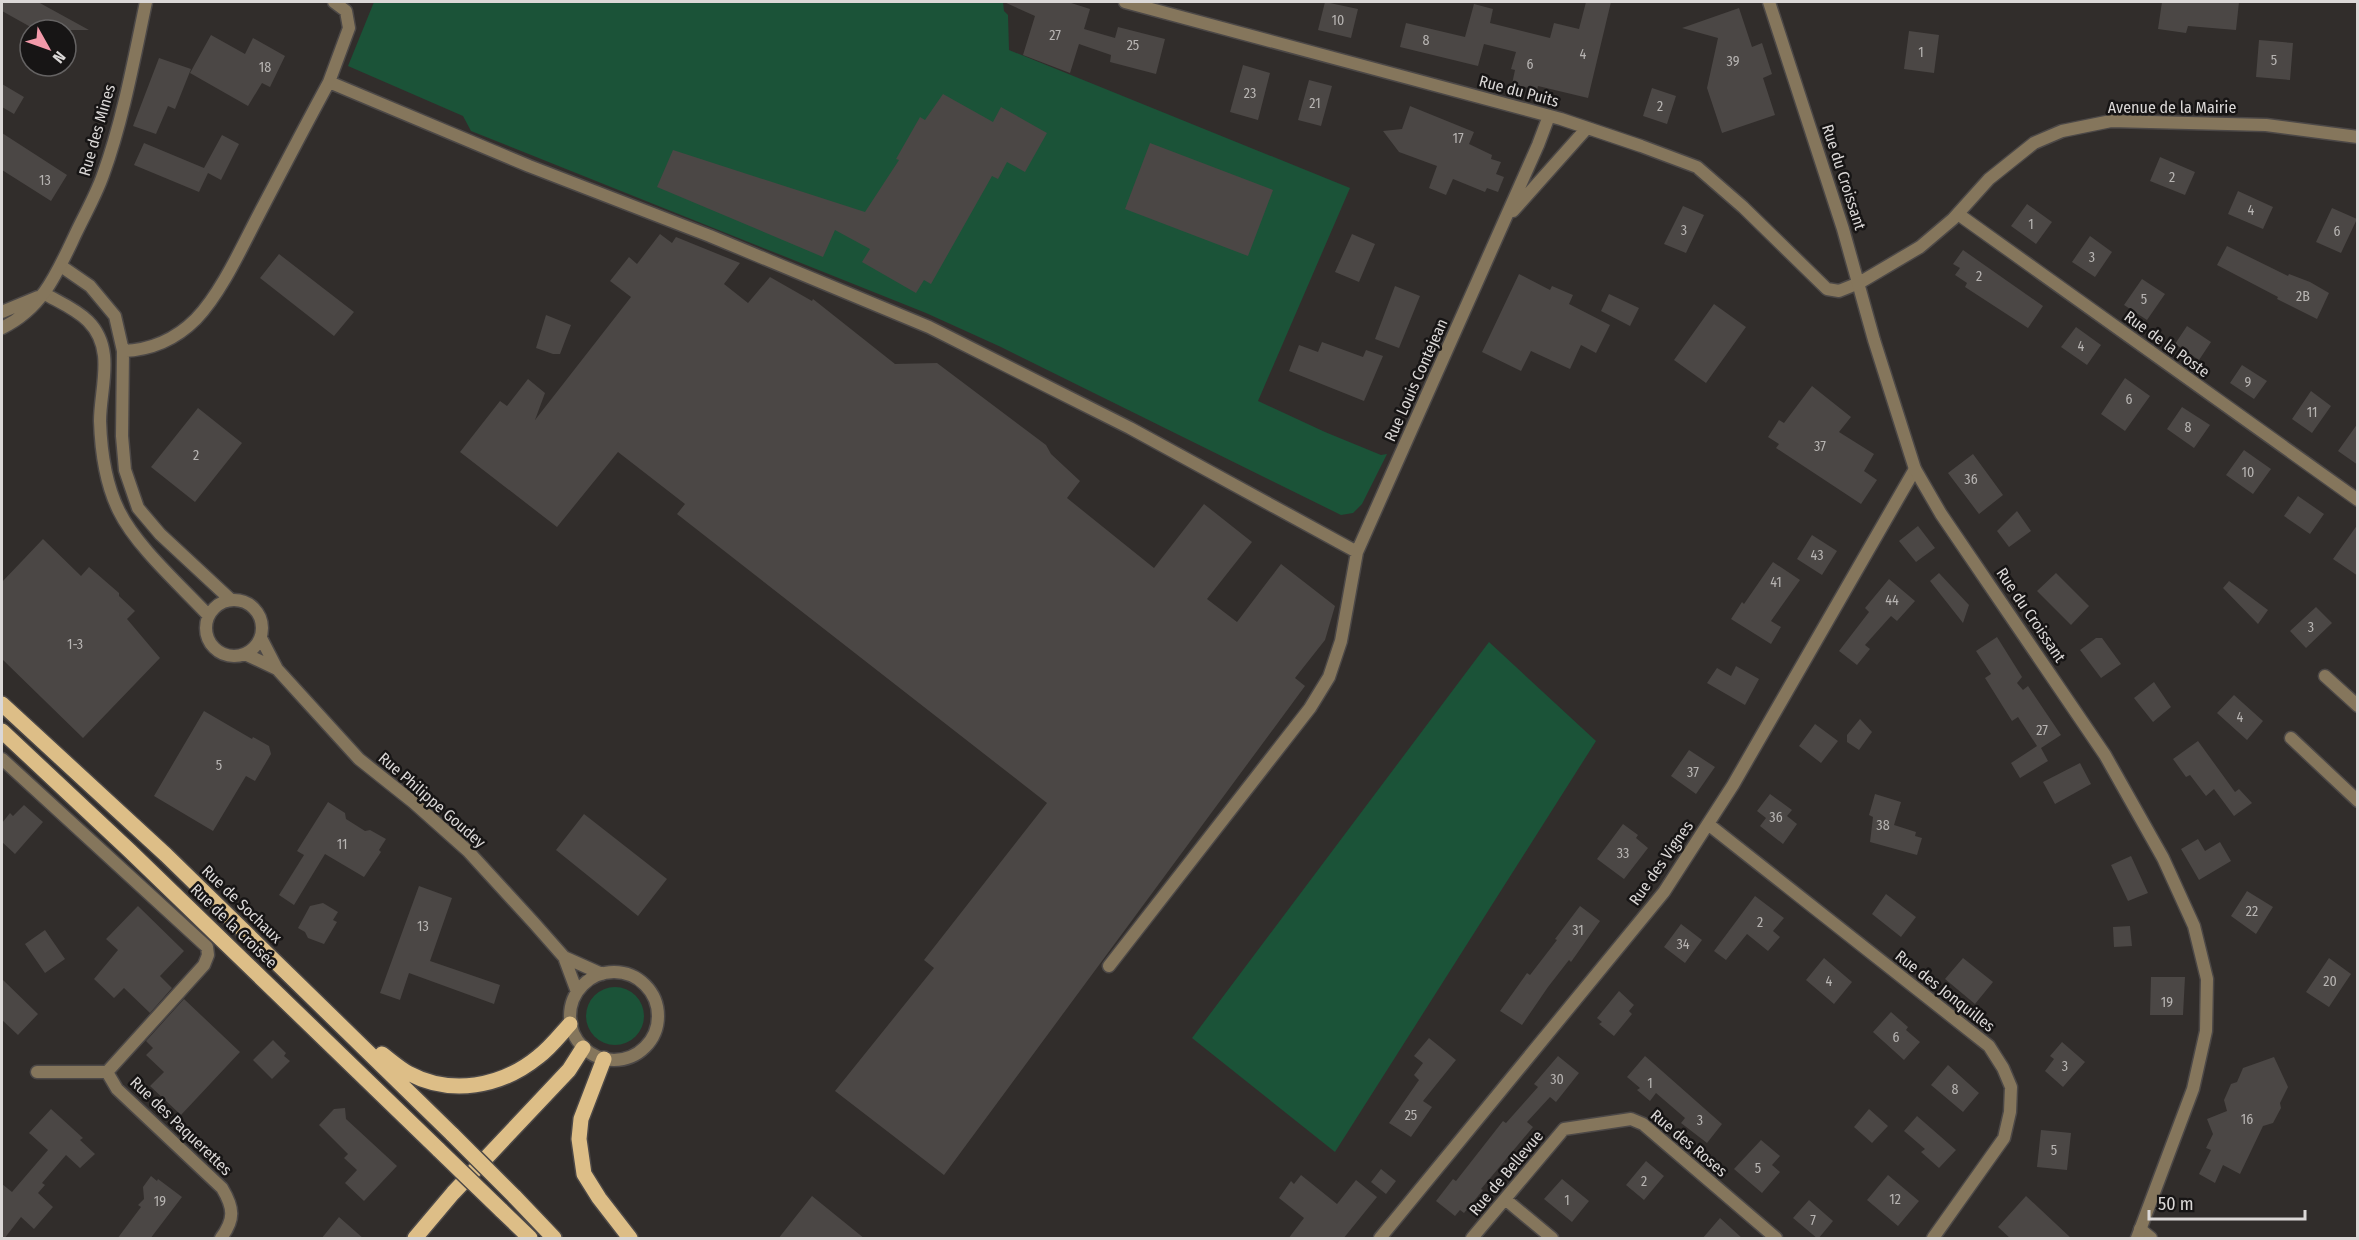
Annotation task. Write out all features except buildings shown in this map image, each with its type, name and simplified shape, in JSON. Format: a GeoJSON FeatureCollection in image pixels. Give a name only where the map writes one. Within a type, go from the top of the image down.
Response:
{"type":"FeatureCollection","features":[{"type":"Feature","properties":{"kind":"main road","name":"Rue de Sochaux"},"geometry":{"type":"LineString","coordinates":[[2,704],[166,855],[453,1135],[554,1239]]}},
{"type":"Feature","properties":{"kind":"main road","name":"Rue de la Croisée"},"geometry":{"type":"LineString","coordinates":[[2,732],[130,851],[501,1210]]}},
{"type":"Feature","properties":{"kind":"main road"},"geometry":{"type":"LineString","coordinates":[[340,1024],[408,1073],[440,1085],[469,1087],[508,1078],[539,1057],[570,1024]]}},
{"type":"Feature","properties":{"kind":"main road"},"geometry":{"type":"LineString","coordinates":[[415,1239],[453,1193],[569,1070],[583,1048]]}},
{"type":"Feature","properties":{"kind":"main road"},"geometry":{"type":"LineString","coordinates":[[604,1059],[582,1119],[579,1139],[584,1174],[630,1239]]}},
{"type":"Feature","properties":{"kind":"main road"},"geometry":{"type":"LineString","coordinates":[[501,1210],[519,1239]]}},
{"type":"Feature","properties":{"kind":"main road"},"geometry":{"type":"LineString","coordinates":[[501,1210],[530,1239]]}},
{"type":"Feature","properties":{"kind":"street","name":"Rue des Mines"},"geometry":{"type":"LineString","coordinates":[[2,328],[17,320],[45,294],[61,266],[103,176],[121,114],[146,2]]}},
{"type":"Feature","properties":{"kind":"street"},"geometry":{"type":"LineString","coordinates":[[123,351],[140,350],[163,343],[198,318],[243,246],[329,82],[349,28],[346,11],[334,2]]}},
{"type":"Feature","properties":{"kind":"street","name":"Rue du Puits"},"geometry":{"type":"LineString","coordinates":[[1125,2],[1549,116],[1697,167],[1743,207],[1827,289],[1839,291],[1859,282]]}},
{"type":"Feature","properties":{"kind":"street","name":"Rue du Croissant"},"geometry":{"type":"LineString","coordinates":[[1769,2],[1859,282],[1874,340],[1915,469],[1941,514],[2038,653],[2105,755],[2163,858],[2194,926],[2208,979],[2206,1031],[2193,1089],[2139,1234]]}},
{"type":"Feature","properties":{"kind":"street"},"geometry":{"type":"LineString","coordinates":[[329,82],[529,166],[710,236],[929,327],[1130,429],[1357,552]]}},
{"type":"Feature","properties":{"kind":"street","name":"Rue Louis Contejean"},"geometry":{"type":"LineString","coordinates":[[1109,966],[1310,708],[1329,677],[1341,641],[1357,552],[1505,221],[1549,116]]}},
{"type":"Feature","properties":{"kind":"street","name":"Avenue de la Mairie"},"geometry":{"type":"LineString","coordinates":[[1859,282],[1920,247],[1958,214],[1989,179],[2034,143],[2062,131],[2111,121],[2266,124],[2358,137]]}},
{"type":"Feature","properties":{"kind":"street","name":"Rue Louis Contejean"},"geometry":{"type":"LineString","coordinates":[[1505,221],[1587,128]]}},
{"type":"Feature","properties":{"kind":"street","name":"Rue de la Poste"},"geometry":{"type":"LineString","coordinates":[[1958,214],[2358,500]]}},
{"type":"Feature","properties":{"kind":"street"},"geometry":{"type":"LineString","coordinates":[[61,266],[90,286],[115,316],[123,351],[122,436],[125,470],[138,508],[160,534],[231,600]]}},
{"type":"Feature","properties":{"kind":"street"},"geometry":{"type":"LineString","coordinates":[[2,312],[45,294],[88,321],[99,339],[105,360],[100,418],[103,462],[118,510],[135,536],[208,615]]}},
{"type":"Feature","properties":{"kind":"street","name":"Rue des Vignes"},"geometry":{"type":"LineString","coordinates":[[1380,1239],[1664,892],[1733,785],[1915,469]]}},
{"type":"Feature","properties":{"kind":"street"},"geometry":{"type":"LineString","coordinates":[[231,600],[241,600],[258,611],[262,625],[261,638],[253,649],[236,656],[227,656],[211,645],[206,627],[208,615],[222,602],[231,600]]}},
{"type":"Feature","properties":{"kind":"street","name":"Rue Philippe Goudey"},"geometry":{"type":"LineString","coordinates":[[261,638],[277,669],[359,759],[468,850],[564,957],[577,992]]}},
{"type":"Feature","properties":{"kind":"street","name":"Rue Philippe Goudey"},"geometry":{"type":"LineString","coordinates":[[245,654],[277,669]]}},
{"type":"Feature","properties":{"kind":"street"},"geometry":{"type":"LineString","coordinates":[[2325,676],[2358,706]]}},
{"type":"Feature","properties":{"kind":"street"},"geometry":{"type":"LineString","coordinates":[[2291,738],[2358,801]]}},
{"type":"Feature","properties":{"kind":"street"},"geometry":{"type":"LineString","coordinates":[[2,759],[207,947],[208,955],[204,965],[107,1072],[37,1072]]}},
{"type":"Feature","properties":{"kind":"street","name":"Rue des Jonquilles"},"geometry":{"type":"LineString","coordinates":[[1708,824],[1989,1046],[2002,1068],[2011,1087],[2010,1112],[2004,1138],[1933,1239]]}},
{"type":"Feature","properties":{"kind":"street","name":"Rue Philippe Goudey"},"geometry":{"type":"LineString","coordinates":[[564,957],[602,974]]}},
{"type":"Feature","properties":{"kind":"street"},"geometry":{"type":"LineString","coordinates":[[616,972],[631,976],[643,983],[652,995],[657,1008],[658,1023],[653,1037],[640,1052],[629,1058],[616,1061],[592,1055],[575,1037],[570,1024],[572,1002],[577,992],[584,984],[602,974],[616,972]]}},
{"type":"Feature","properties":{"kind":"street","name":"Rue des Paquerettes"},"geometry":{"type":"LineString","coordinates":[[107,1072],[117,1089],[222,1188],[231,1204],[231,1218],[222,1239]]}},
{"type":"Feature","properties":{"kind":"street","name":"Rue des Roses"},"geometry":{"type":"LineString","coordinates":[[1564,1129],[1631,1119],[1643,1124],[1776,1239]]}},
{"type":"Feature","properties":{"kind":"street","name":"Rue de Bellevue"},"geometry":{"type":"LineString","coordinates":[[1472,1239],[1564,1129]]}},
{"type":"Feature","properties":{"kind":"street"},"geometry":{"type":"LineString","coordinates":[[1505,1199],[1552,1239]]}},
{"type":"Feature","properties":{"kind":"street"},"geometry":{"type":"LineString","coordinates":[[2139,1234],[2151,1239]]}},
{"type":"Feature","properties":{"kind":"green space"},"geometry":{"type":"Polygon","coordinates":[[[374,2],[1003,2],[1004,11],[1008,15],[1009,50],[1350,188],[1258,401],[1325,432],[1381,455],[1387,454],[1362,504],[1353,513],[1341,515],[1001,347],[926,313],[471,131],[463,116],[348,66],[374,2]]]}},
{"type":"Feature","properties":{"kind":"green space"},"geometry":{"type":"Polygon","coordinates":[[[1489,642],[1596,741],[1335,1152],[1192,1038],[1489,642]]]}},
{"type":"Feature","properties":{"kind":"green space"},"geometry":{"type":"Polygon","coordinates":[[[615,987],[631,992],[639,1000],[644,1016],[639,1032],[631,1040],[615,1045],[599,1040],[591,1032],[586,1016],[591,1000],[599,992],[615,987]]]}}]}
